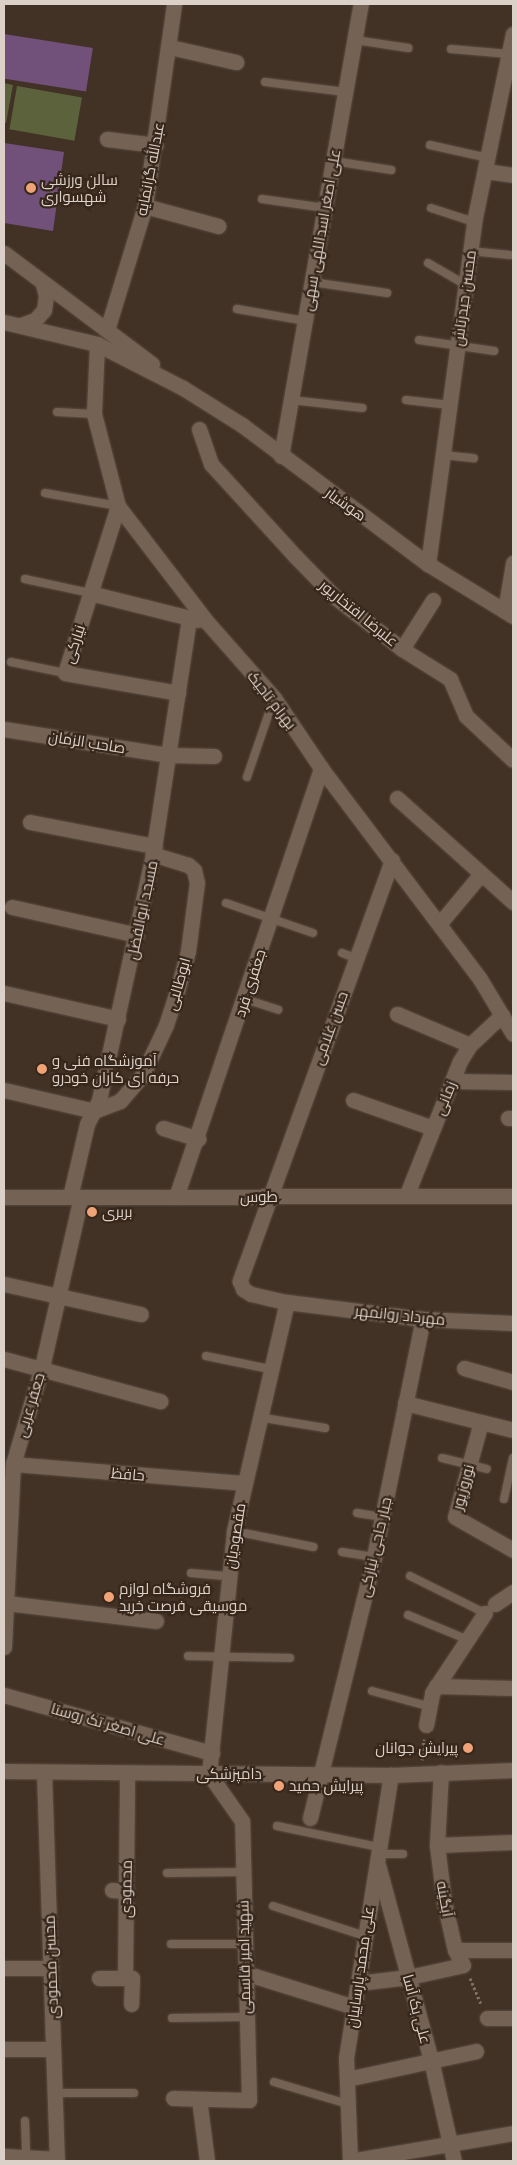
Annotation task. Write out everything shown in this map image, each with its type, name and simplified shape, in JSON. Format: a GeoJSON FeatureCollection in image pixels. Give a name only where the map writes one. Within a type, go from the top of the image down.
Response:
{"type":"FeatureCollection","features":[{"type":"Feature","properties":{"kind":"street","name":"عبدالله گرانمایه"},"geometry":{"type":"LineString","coordinates":[[107,330],[145,206],[156,145],[174,4]]}},
{"type":"Feature","properties":{"kind":"street","name":"علی اصغر اسداللهی سهی"},"geometry":{"type":"LineString","coordinates":[[281,456],[361,4]]}},
{"type":"Feature","properties":{"kind":"street","name":"محسن حیدرتاش"},"geometry":{"type":"LineString","coordinates":[[428,564],[474,222],[513,34]]}},
{"type":"Feature","properties":{"kind":"street"},"geometry":{"type":"LineString","coordinates":[[170,47],[236,62]]}},
{"type":"Feature","properties":{"kind":"street"},"geometry":{"type":"LineString","coordinates":[[107,139],[156,145]]}},
{"type":"Feature","properties":{"kind":"street"},"geometry":{"type":"LineString","coordinates":[[486,165],[513,175]]}},
{"type":"Feature","properties":{"kind":"street"},"geometry":{"type":"LineString","coordinates":[[145,206],[218,226]]}},
{"type":"Feature","properties":{"kind":"street","name":"هوشیار"},"geometry":{"type":"LineString","coordinates":[[4,253],[183,388]]}},
{"type":"Feature","properties":{"kind":"street"},"geometry":{"type":"LineString","coordinates":[[21,325],[35,320],[44,310],[46,296],[43,284]]}},
{"type":"Feature","properties":{"kind":"street","name":"هوشیار"},"geometry":{"type":"LineString","coordinates":[[4,322],[97,344],[183,388],[242,425],[428,564],[509,614]]}},
{"type":"Feature","properties":{"kind":"street","name":"بهرام تاجیک"},"geometry":{"type":"LineString","coordinates":[[97,344],[94,414],[118,506],[207,622],[274,698],[321,768],[440,923],[513,1034]]}},
{"type":"Feature","properties":{"kind":"street","name":"علیرضا افتخارپور"},"geometry":{"type":"LineString","coordinates":[[199,429],[211,464],[295,556],[334,597],[402,649],[450,679],[455,685],[466,716],[513,760]]}},
{"type":"Feature","properties":{"kind":"street","name":"نیارکی"},"geometry":{"type":"LineString","coordinates":[[118,506],[65,673],[178,693]]}},
{"type":"Feature","properties":{"kind":"street"},"geometry":{"type":"LineString","coordinates":[[509,614],[513,563]]}},
{"type":"Feature","properties":{"kind":"street"},"geometry":{"type":"LineString","coordinates":[[90,593],[207,622]]}},
{"type":"Feature","properties":{"kind":"street"},"geometry":{"type":"LineString","coordinates":[[402,649],[433,600]]}},
{"type":"Feature","properties":{"kind":"street","name":"مسجد ابوالفضل"},"geometry":{"type":"LineString","coordinates":[[76,1197],[94,1111],[137,935],[154,850],[189,618]]}},
{"type":"Feature","properties":{"kind":"street","name":"صاحب الزمان"},"geometry":{"type":"LineString","coordinates":[[4,729],[169,756],[214,756]]}},
{"type":"Feature","properties":{"kind":"street","name":"جعفری فرد"},"geometry":{"type":"LineString","coordinates":[[176,1197],[198,1139],[321,768]]}},
{"type":"Feature","properties":{"kind":"street"},"geometry":{"type":"LineString","coordinates":[[396,798],[513,902]]}},
{"type":"Feature","properties":{"kind":"street","name":"ابوطالبی"},"geometry":{"type":"LineString","coordinates":[[30,822],[154,850],[188,865],[196,875],[188,951],[166,1025],[142,1076],[120,1101],[94,1111]]}},
{"type":"Feature","properties":{"kind":"street","name":"حسن غلامی"},"geometry":{"type":"LineString","coordinates":[[287,1302],[251,1294],[244,1289],[240,1281],[349,955],[392,860]]}},
{"type":"Feature","properties":{"kind":"street"},"geometry":{"type":"LineString","coordinates":[[440,923],[482,874]]}},
{"type":"Feature","properties":{"kind":"street"},"geometry":{"type":"LineString","coordinates":[[12,907],[137,935]]}},
{"type":"Feature","properties":{"kind":"street"},"geometry":{"type":"LineString","coordinates":[[4,993],[118,1019]]}},
{"type":"Feature","properties":{"kind":"street"},"geometry":{"type":"LineString","coordinates":[[397,1014],[470,1045]]}},
{"type":"Feature","properties":{"kind":"street","name":"زمانی"},"geometry":{"type":"LineString","coordinates":[[407,1194],[452,1081],[470,1045],[502,1015]]}},
{"type":"Feature","properties":{"kind":"street"},"geometry":{"type":"LineString","coordinates":[[452,1081],[513,1082]]}},
{"type":"Feature","properties":{"kind":"street"},"geometry":{"type":"LineString","coordinates":[[4,1090],[94,1111]]}},
{"type":"Feature","properties":{"kind":"street"},"geometry":{"type":"LineString","coordinates":[[353,1100],[433,1128]]}},
{"type":"Feature","properties":{"kind":"street"},"geometry":{"type":"LineString","coordinates":[[163,1128],[198,1139]]}},
{"type":"Feature","properties":{"kind":"street","name":"طوس"},"geometry":{"type":"LineString","coordinates":[[4,1197],[268,1197],[407,1194],[513,1196]]}},
{"type":"Feature","properties":{"kind":"street","name":"جعفر عربی"},"geometry":{"type":"LineString","coordinates":[[4,1647],[11,1454],[42,1367],[59,1297],[76,1197]]}},
{"type":"Feature","properties":{"kind":"street"},"geometry":{"type":"LineString","coordinates":[[4,1284],[141,1314]]}},
{"type":"Feature","properties":{"kind":"street","name":"مهرداد روانمهر"},"geometry":{"type":"LineString","coordinates":[[287,1302],[423,1319],[513,1323]]}},
{"type":"Feature","properties":{"kind":"street","name":"مقصودیان"},"geometry":{"type":"LineString","coordinates":[[210,1774],[228,1576],[234,1531],[258,1418],[287,1302]]}},
{"type":"Feature","properties":{"kind":"street","name":"جبار حاجی نیازکی"},"geometry":{"type":"LineString","coordinates":[[310,1818],[374,1557],[423,1319]]}},
{"type":"Feature","properties":{"kind":"street"},"geometry":{"type":"LineString","coordinates":[[4,1359],[42,1367],[160,1400]]}},
{"type":"Feature","properties":{"kind":"street"},"geometry":{"type":"LineString","coordinates":[[464,1368],[513,1382]]}},
{"type":"Feature","properties":{"kind":"street"},"geometry":{"type":"LineString","coordinates":[[405,1403],[513,1430]]}},
{"type":"Feature","properties":{"kind":"street","name":"نوروزپور"},"geometry":{"type":"LineString","coordinates":[[481,1422],[455,1517],[513,1550]]}},
{"type":"Feature","properties":{"kind":"street","name":"حافظ"},"geometry":{"type":"LineString","coordinates":[[11,1454],[244,1483]]}},
{"type":"Feature","properties":{"kind":"street"},"geometry":{"type":"LineString","coordinates":[[426,1724],[428,1706],[436,1686],[466,1639],[490,1609],[513,1592]]}},
{"type":"Feature","properties":{"kind":"street"},"geometry":{"type":"LineString","coordinates":[[6,1603],[156,1621]]}},
{"type":"Feature","properties":{"kind":"street"},"geometry":{"type":"LineString","coordinates":[[436,1686],[513,1688]]}},
{"type":"Feature","properties":{"kind":"street","name":"علی اصغر تک روستا"},"geometry":{"type":"LineString","coordinates":[[4,1695],[212,1752]]}},
{"type":"Feature","properties":{"kind":"street","name":"دامپزشکی"},"geometry":{"type":"LineString","coordinates":[[4,1771],[127,1774],[391,1775],[513,1770]]}},
{"type":"Feature","properties":{"kind":"street","name":"محسن محمودی"},"geometry":{"type":"LineString","coordinates":[[44,1772],[51,1968],[53,2093],[57,2160]]}},
{"type":"Feature","properties":{"kind":"street","name":"آبگینه"},"geometry":{"type":"LineString","coordinates":[[441,1772],[437,1845],[444,1902],[455,1950],[463,1965]]}},
{"type":"Feature","properties":{"kind":"street","name":"محمودی"},"geometry":{"type":"LineString","coordinates":[[125,1978],[119,1890],[120,1842],[127,1774]]}},
{"type":"Feature","properties":{"kind":"street","name":"شهید امیر قاسمی"},"geometry":{"type":"LineString","coordinates":[[199,2099],[249,2100],[242,1821],[210,1774]]}},
{"type":"Feature","properties":{"kind":"street","name":"علی محمد پارساییان"},"geometry":{"type":"LineString","coordinates":[[350,2161],[346,2058],[377,1853],[391,1775]]}},
{"type":"Feature","properties":{"kind":"street"},"geometry":{"type":"LineString","coordinates":[[437,1845],[513,1842]]}},
{"type":"Feature","properties":{"kind":"street","name":"علی بک آسا"},"geometry":{"type":"LineString","coordinates":[[377,1853],[432,2060],[454,2161]]}},
{"type":"Feature","properties":{"kind":"street"},"geometry":{"type":"LineString","coordinates":[[455,1950],[513,1950]]}},
{"type":"Feature","properties":{"kind":"street"},"geometry":{"type":"LineString","coordinates":[[358,1983],[409,1977],[463,1965]]}},
{"type":"Feature","properties":{"kind":"street"},"geometry":{"type":"LineString","coordinates":[[4,1968],[51,1968]]}},
{"type":"Feature","properties":{"kind":"street"},"geometry":{"type":"LineString","coordinates":[[245,1973],[354,2007]]}},
{"type":"Feature","properties":{"kind":"street"},"geometry":{"type":"LineString","coordinates":[[99,1978],[132,1978],[131,2004]]}},
{"type":"Feature","properties":{"kind":"street"},"geometry":{"type":"LineString","coordinates":[[487,2018],[513,2018]]}},
{"type":"Feature","properties":{"kind":"street"},"geometry":{"type":"LineString","coordinates":[[4,2049],[53,2049]]}},
{"type":"Feature","properties":{"kind":"street"},"geometry":{"type":"LineString","coordinates":[[347,2079],[476,2051]]}},
{"type":"Feature","properties":{"kind":"street"},"geometry":{"type":"LineString","coordinates":[[173,2098],[199,2099],[206,2161]]}},
{"type":"Feature","properties":{"kind":"street"},"geometry":{"type":"LineString","coordinates":[[350,2161],[513,2132]]}},
{"type":"Feature","properties":{"kind":"street"},"geometry":{"type":"LineString","coordinates":[[4,2156],[57,2160]]}},
{"type":"Feature","properties":{"kind":"lane"},"geometry":{"type":"LineString","coordinates":[[355,40],[408,48]]}},
{"type":"Feature","properties":{"kind":"lane"},"geometry":{"type":"LineString","coordinates":[[451,49],[509,54]]}},
{"type":"Feature","properties":{"kind":"lane"},"geometry":{"type":"LineString","coordinates":[[265,82],[346,92]]}},
{"type":"Feature","properties":{"kind":"lane"},"geometry":{"type":"LineString","coordinates":[[430,145],[486,165]]}},
{"type":"Feature","properties":{"kind":"lane"},"geometry":{"type":"LineString","coordinates":[[333,160],[392,170]]}},
{"type":"Feature","properties":{"kind":"lane"},"geometry":{"type":"LineString","coordinates":[[262,199],[325,208]]}},
{"type":"Feature","properties":{"kind":"lane"},"geometry":{"type":"LineString","coordinates":[[431,208],[474,222]]}},
{"type":"Feature","properties":{"kind":"lane"},"geometry":{"type":"LineString","coordinates":[[470,251],[510,255]]}},
{"type":"Feature","properties":{"kind":"lane"},"geometry":{"type":"LineString","coordinates":[[428,263],[466,285]]}},
{"type":"Feature","properties":{"kind":"lane"},"geometry":{"type":"LineString","coordinates":[[312,282],[387,294]]}},
{"type":"Feature","properties":{"kind":"lane"},"geometry":{"type":"LineString","coordinates":[[237,309],[305,321]]}},
{"type":"Feature","properties":{"kind":"lane"},"geometry":{"type":"LineString","coordinates":[[419,340],[494,351]]}},
{"type":"Feature","properties":{"kind":"lane"},"geometry":{"type":"LineString","coordinates":[[291,400],[363,408]]}},
{"type":"Feature","properties":{"kind":"lane"},"geometry":{"type":"LineString","coordinates":[[406,400],[450,404]]}},
{"type":"Feature","properties":{"kind":"lane"},"geometry":{"type":"LineString","coordinates":[[57,412],[94,414]]}},
{"type":"Feature","properties":{"kind":"lane"},"geometry":{"type":"LineString","coordinates":[[443,455],[474,458]]}},
{"type":"Feature","properties":{"kind":"lane"},"geometry":{"type":"LineString","coordinates":[[45,494],[118,506]]}},
{"type":"Feature","properties":{"kind":"lane"},"geometry":{"type":"LineString","coordinates":[[25,579],[90,593]]}},
{"type":"Feature","properties":{"kind":"lane"},"geometry":{"type":"LineString","coordinates":[[11,662],[65,673]]}},
{"type":"Feature","properties":{"kind":"lane"},"geometry":{"type":"LineString","coordinates":[[248,777],[274,698]]}},
{"type":"Feature","properties":{"kind":"lane"},"geometry":{"type":"LineString","coordinates":[[226,904],[313,933]]}},
{"type":"Feature","properties":{"kind":"lane"},"geometry":{"type":"LineString","coordinates":[[245,999],[278,1010]]}},
{"type":"Feature","properties":{"kind":"lane"},"geometry":{"type":"LineString","coordinates":[[206,1356],[270,1369]]}},
{"type":"Feature","properties":{"kind":"lane"},"geometry":{"type":"LineString","coordinates":[[258,1418],[325,1428]]}},
{"type":"Feature","properties":{"kind":"lane"},"geometry":{"type":"LineString","coordinates":[[442,1458],[487,1469]]}},
{"type":"Feature","properties":{"kind":"lane"},"geometry":{"type":"LineString","coordinates":[[504,1499],[513,1458]]}},
{"type":"Feature","properties":{"kind":"lane"},"geometry":{"type":"LineString","coordinates":[[357,1513],[382,1517]]}},
{"type":"Feature","properties":{"kind":"lane"},"geometry":{"type":"LineString","coordinates":[[234,1531],[313,1547]]}},
{"type":"Feature","properties":{"kind":"lane"},"geometry":{"type":"LineString","coordinates":[[342,1552],[374,1557]]}},
{"type":"Feature","properties":{"kind":"lane"},"geometry":{"type":"LineString","coordinates":[[191,1573],[228,1576]]}},
{"type":"Feature","properties":{"kind":"lane"},"geometry":{"type":"LineString","coordinates":[[410,1576],[490,1609]]}},
{"type":"Feature","properties":{"kind":"lane"},"geometry":{"type":"LineString","coordinates":[[408,1615],[466,1639]]}},
{"type":"Feature","properties":{"kind":"lane"},"geometry":{"type":"LineString","coordinates":[[188,1656],[290,1658]]}},
{"type":"Feature","properties":{"kind":"lane"},"geometry":{"type":"LineString","coordinates":[[372,1691],[428,1706]]}},
{"type":"Feature","properties":{"kind":"lane"},"geometry":{"type":"LineString","coordinates":[[277,1826],[377,1853],[403,1854]]}},
{"type":"Feature","properties":{"kind":"lane"},"geometry":{"type":"LineString","coordinates":[[167,1873],[243,1872]]}},
{"type":"Feature","properties":{"kind":"lane"},"geometry":{"type":"LineString","coordinates":[[273,1906],[365,1936]]}},
{"type":"Feature","properties":{"kind":"lane"},"geometry":{"type":"LineString","coordinates":[[171,1944],[244,1944]]}},
{"type":"Feature","properties":{"kind":"lane"},"geometry":{"type":"LineString","coordinates":[[172,2018],[246,2017]]}},
{"type":"Feature","properties":{"kind":"lane"},"geometry":{"type":"LineString","coordinates":[[274,2082],[348,2104]]}},
{"type":"Feature","properties":{"kind":"lane"},"geometry":{"type":"LineString","coordinates":[[53,2093],[134,2093]]}},
{"type":"Feature","properties":{"kind":"lane"},"geometry":{"type":"LineString","coordinates":[[25,2121],[26,2157]]}},
{"type":"Feature","properties":{"kind":"path"},"geometry":{"type":"LineString","coordinates":[[421,1773],[426,1724]]}},
{"type":"Feature","properties":{"kind":"path"},"geometry":{"type":"LineString","coordinates":[[463,1965],[487,2018]]}},
{"type":"Feature","properties":{"kind":"green space"},"geometry":{"type":"Polygon","coordinates":[[[4,83],[13,85],[6,123],[4,123],[4,83]]]}},
{"type":"Feature","properties":{"kind":"green space"},"geometry":{"type":"Polygon","coordinates":[[[17,86],[82,97],[74,141],[9,129],[17,86]]]}},
{"type":"Feature","properties":{"kind":"building"},"geometry":{"type":"Polygon","coordinates":[[[4,34],[93,48],[86,92],[4,79],[4,34]]]}},
{"type":"Feature","properties":{"kind":"building","name":"سالن ورزشی شهسواری"},"geometry":{"type":"Polygon","coordinates":[[[4,143],[64,152],[53,231],[4,223],[4,143]]]}},
{"type":"Feature","properties":{"kind":"place","name":"سالن ورزشی شهسواری"},"geometry":{"type":"Point","coordinates":[31,188]}},
{"type":"Feature","properties":{"kind":"place","name":"آموزشگاه فنی و حرفه ای کاران خودرو"},"geometry":{"type":"Point","coordinates":[42,1069]}},
{"type":"Feature","properties":{"kind":"place","name":"بربری"},"geometry":{"type":"Point","coordinates":[92,1212]}},
{"type":"Feature","properties":{"kind":"place","name":"فروشگاه لوازم موسیقی فرصت خرید"},"geometry":{"type":"Point","coordinates":[109,1597]}},
{"type":"Feature","properties":{"kind":"place","name":"پیرایش جوانان"},"geometry":{"type":"Point","coordinates":[468,1748]}},
{"type":"Feature","properties":{"kind":"place","name":"پیرایش حمید"},"geometry":{"type":"Point","coordinates":[279,1786]}}]}
